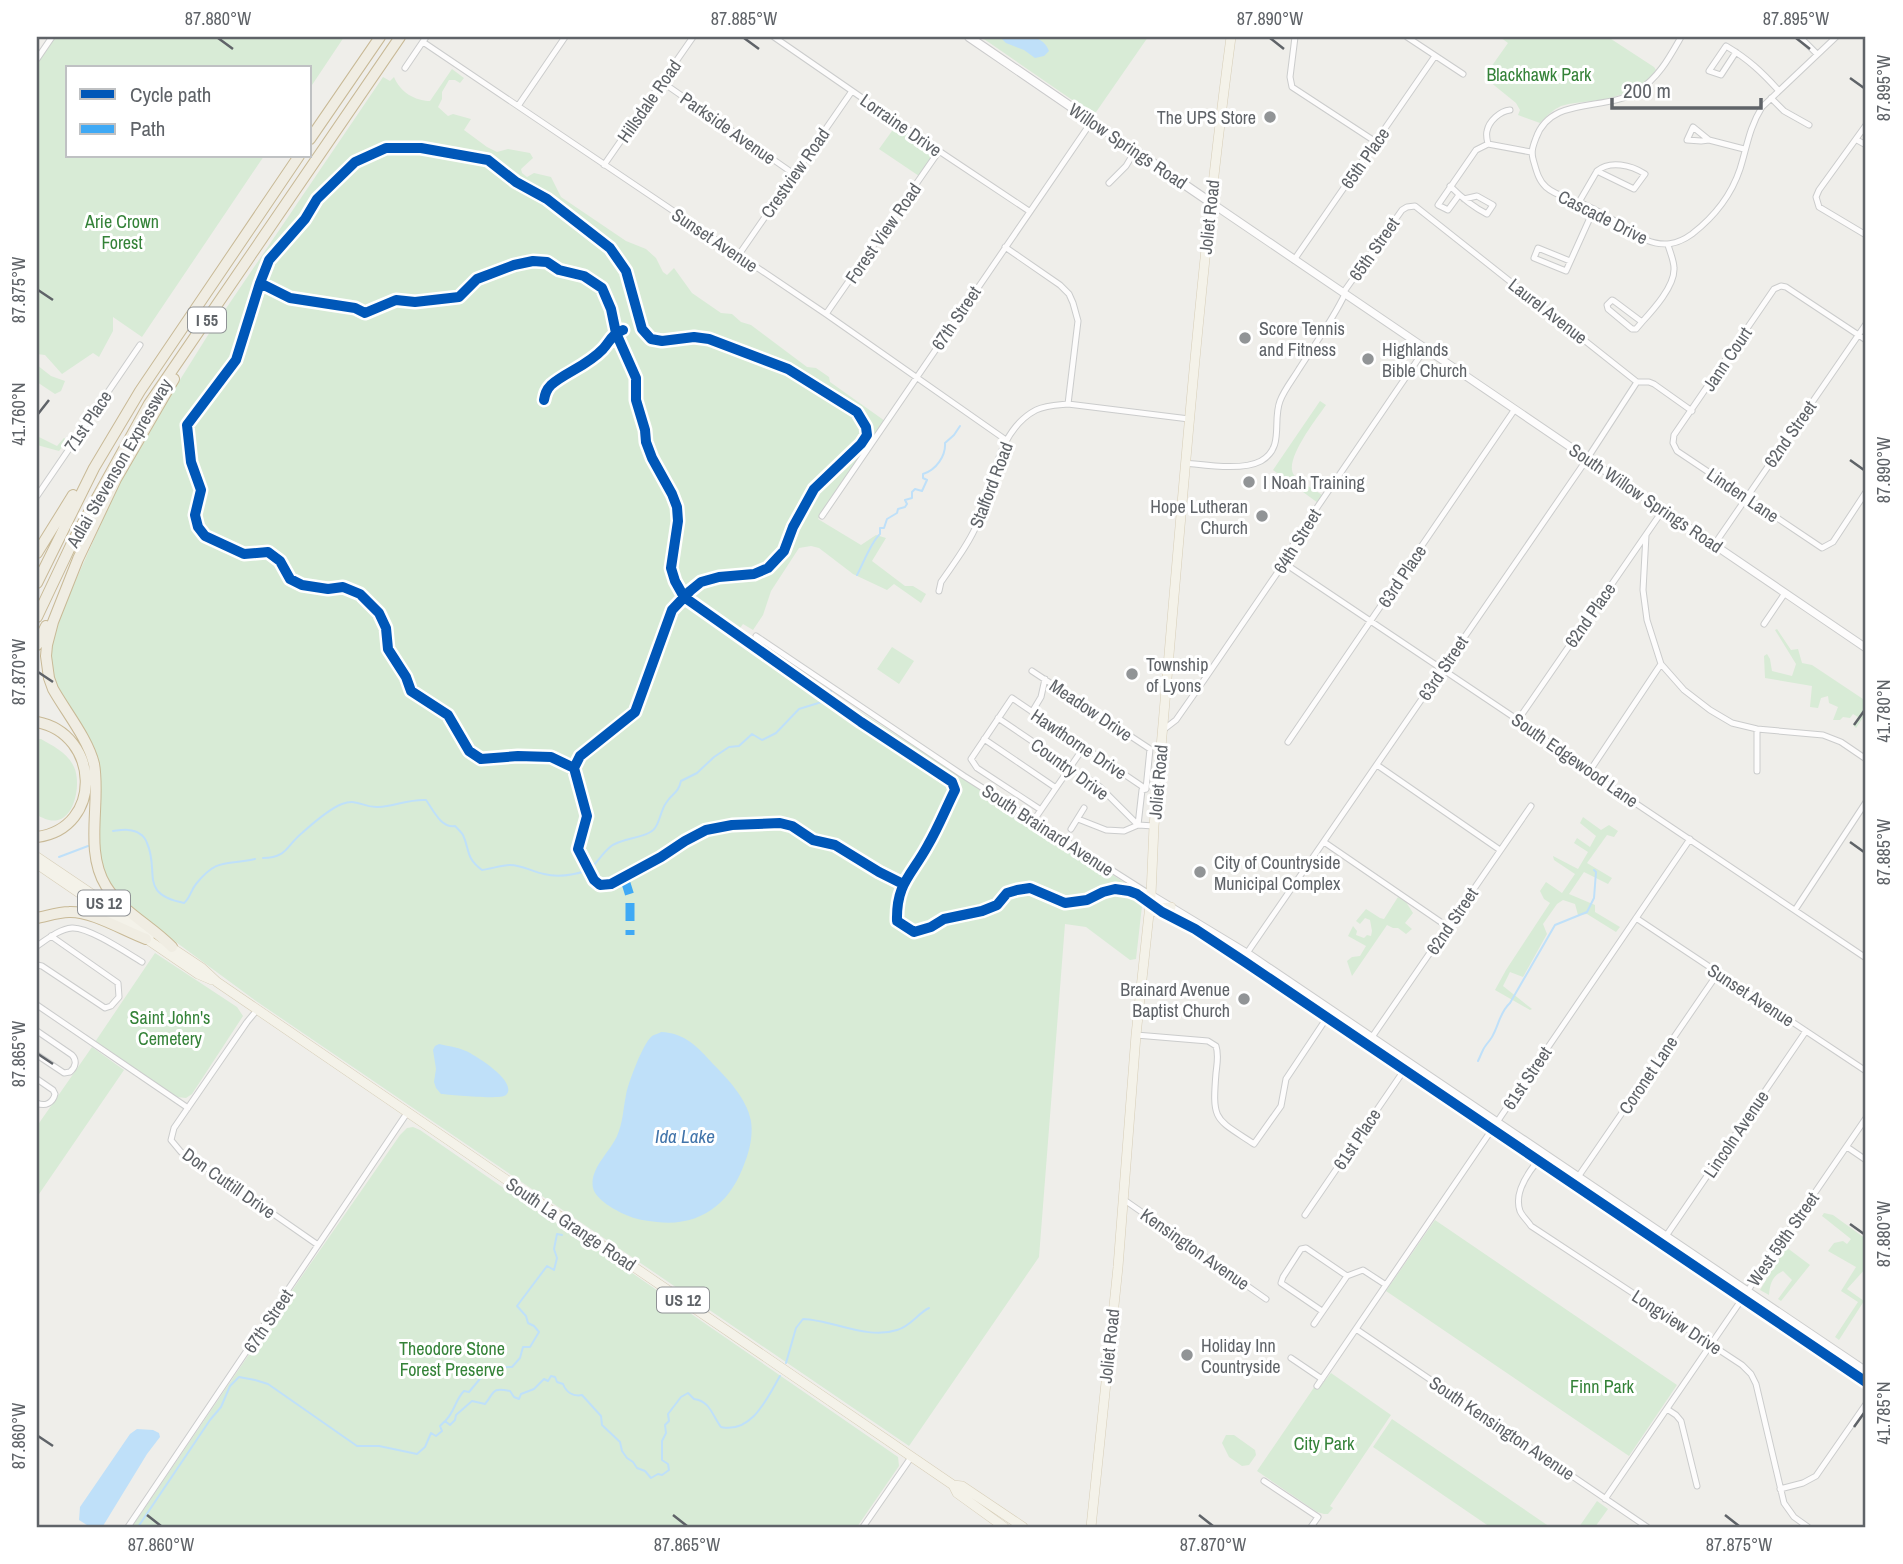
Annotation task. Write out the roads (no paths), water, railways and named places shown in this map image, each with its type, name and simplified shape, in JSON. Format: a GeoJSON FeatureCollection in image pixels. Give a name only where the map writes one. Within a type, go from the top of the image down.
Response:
{"type":"FeatureCollection","features":[{"type":"Feature","properties":{"kind":"highway"},"geometry":{"type":"LineString","coordinates":[[332,107],[346,76],[372,37]]}},
{"type":"Feature","properties":{"kind":"highway"},"geometry":{"type":"LineString","coordinates":[[312,136],[380,37]]}},
{"type":"Feature","properties":{"kind":"highway","name":"Adlai Stevenson Expressway"},"geometry":{"type":"LineString","coordinates":[[37,617],[73,541],[142,416],[400,37]]}},
{"type":"Feature","properties":{"kind":"highway","name":"Adlai Stevenson Expressway"},"geometry":{"type":"LineString","coordinates":[[37,583],[94,468],[172,341],[298,158]]}},
{"type":"Feature","properties":{"kind":"highway"},"geometry":{"type":"LineString","coordinates":[[37,645],[116,479],[177,373],[184,353]]}},
{"type":"Feature","properties":{"kind":"highway"},"geometry":{"type":"LineString","coordinates":[[37,553],[74,493],[94,468]]}},
{"type":"Feature","properties":{"kind":"highway"},"geometry":{"type":"LineString","coordinates":[[78,559],[49,634],[46,656],[49,678],[92,756],[95,776],[96,856],[100,875],[118,903],[162,936],[172,947]]}},
{"type":"Feature","properties":{"kind":"highway"},"geometry":{"type":"LineString","coordinates":[[37,722],[56,728],[70,739],[81,757],[86,778],[83,802],[72,820],[55,832],[37,836]]}},
{"type":"Feature","properties":{"kind":"highway"},"geometry":{"type":"LineString","coordinates":[[37,918],[71,911],[107,921],[146,939]]}},
{"type":"Feature","properties":{"kind":"main road","name":"Willow Springs Road"},"geometry":{"type":"LineString","coordinates":[[969,37],[1210,202]]}},
{"type":"Feature","properties":{"kind":"main road","name":"Joliet Road"},"geometry":{"type":"LineString","coordinates":[[1091,1527],[1151,895],[1154,827],[1189,419],[1210,202],[1231,37]]}},
{"type":"Feature","properties":{"kind":"main road","name":"US 12"},"geometry":{"type":"LineString","coordinates":[[37,857],[172,947],[202,968],[216,982]]}},
{"type":"Feature","properties":{"kind":"main road","name":"US 12"},"geometry":{"type":"LineString","coordinates":[[37,864],[198,974],[216,982],[257,1010]]}},
{"type":"Feature","properties":{"kind":"main road"},"geometry":{"type":"LineString","coordinates":[[1149,914],[1158,908],[1171,907]]}},
{"type":"Feature","properties":{"kind":"main road","name":"South La Grange Road"},"geometry":{"type":"LineString","coordinates":[[257,1010],[912,1456],[1004,1527]]}},
{"type":"Feature","properties":{"kind":"main road","name":"South La Grange Road"},"geometry":{"type":"LineString","coordinates":[[953,1485],[962,1486],[1023,1527]]}},
{"type":"Feature","properties":{"kind":"street"},"geometry":{"type":"LineString","coordinates":[[37,59],[52,37]]}},
{"type":"Feature","properties":{"kind":"street"},"geometry":{"type":"LineString","coordinates":[[518,106],[565,37]]}},
{"type":"Feature","properties":{"kind":"street","name":"Hillsdale Road"},"geometry":{"type":"LineString","coordinates":[[604,165],[693,37]]}},
{"type":"Feature","properties":{"kind":"street","name":"Lorraine Drive"},"geometry":{"type":"LineString","coordinates":[[774,37],[1029,211]]}},
{"type":"Feature","properties":{"kind":"street"},"geometry":{"type":"LineString","coordinates":[[786,45],[792,37]]}},
{"type":"Feature","properties":{"kind":"street"},"geometry":{"type":"LineString","coordinates":[[1296,37],[1290,77],[1292,87],[1376,142]]}},
{"type":"Feature","properties":{"kind":"street"},"geometry":{"type":"LineString","coordinates":[[1407,37],[1463,75]]}},
{"type":"Feature","properties":{"kind":"street"},"geometry":{"type":"LineString","coordinates":[[1450,186],[1462,197],[1487,215],[1493,205],[1477,196],[1462,197],[1448,210],[1438,205],[1450,186],[1476,150],[1488,144],[1531,152],[1541,128],[1556,113],[1619,100],[1645,86],[1661,70],[1681,37]]}},
{"type":"Feature","properties":{"kind":"street"},"geometry":{"type":"LineString","coordinates":[[1801,37],[1817,54]]}},
{"type":"Feature","properties":{"kind":"street","name":"Cascade Drive"},"geometry":{"type":"LineString","coordinates":[[1531,152],[1537,176],[1545,187],[1557,194],[1594,209],[1655,244],[1668,245],[1683,240],[1717,212],[1732,188],[1755,119],[1762,107],[1835,37]]}},
{"type":"Feature","properties":{"kind":"street"},"geometry":{"type":"LineString","coordinates":[[405,68],[425,39]]}},
{"type":"Feature","properties":{"kind":"street","name":"Sunset Avenue"},"geometry":{"type":"LineString","coordinates":[[425,39],[518,106],[826,314],[1006,440]]}},
{"type":"Feature","properties":{"kind":"street"},"geometry":{"type":"LineString","coordinates":[[1736,52],[1721,75],[1709,71],[1726,46],[1736,52],[1755,65],[1779,90]]}},
{"type":"Feature","properties":{"kind":"street","name":"65th Place"},"geometry":{"type":"LineString","coordinates":[[1294,260],[1435,56]]}},
{"type":"Feature","properties":{"kind":"street","name":"Parkside Avenue"},"geometry":{"type":"LineString","coordinates":[[662,82],[794,174]]}},
{"type":"Feature","properties":{"kind":"street","name":"Crestview Road"},"geometry":{"type":"LineString","coordinates":[[738,256],[852,91]]}},
{"type":"Feature","properties":{"kind":"street"},"geometry":{"type":"LineString","coordinates":[[1771,98],[1784,111],[1809,125]]}},
{"type":"Feature","properties":{"kind":"street"},"geometry":{"type":"LineString","coordinates":[[1488,144],[1487,130],[1503,110],[1510,110]]}},
{"type":"Feature","properties":{"kind":"street","name":"67th Street"},"geometry":{"type":"LineString","coordinates":[[821,516],[1092,121]]}},
{"type":"Feature","properties":{"kind":"street"},"geometry":{"type":"LineString","coordinates":[[1866,125],[1816,197],[1821,209],[1849,223],[1866,236]]}},
{"type":"Feature","properties":{"kind":"street"},"geometry":{"type":"LineString","coordinates":[[1709,140],[1744,149]]}},
{"type":"Feature","properties":{"kind":"street"},"geometry":{"type":"LineString","coordinates":[[1857,140],[1866,145]]}},
{"type":"Feature","properties":{"kind":"street","name":"Forest View Road"},"geometry":{"type":"LineString","coordinates":[[826,314],[939,151]]}},
{"type":"Feature","properties":{"kind":"street"},"geometry":{"type":"LineString","coordinates":[[1109,183],[1126,166],[1135,151]]}},
{"type":"Feature","properties":{"kind":"street"},"geometry":{"type":"LineString","coordinates":[[1578,202],[1597,171],[1608,164],[1645,174],[1634,189],[1597,171]]}},
{"type":"Feature","properties":{"kind":"street","name":"Willow Springs Road"},"geometry":{"type":"LineString","coordinates":[[1210,202],[1425,349]]}},
{"type":"Feature","properties":{"kind":"street","name":"Laurel Avenue"},"geometry":{"type":"LineString","coordinates":[[1407,207],[1415,206],[1637,382],[1654,384],[1692,411]]}},
{"type":"Feature","properties":{"kind":"street","name":"65th Street"},"geometry":{"type":"LineString","coordinates":[[1185,463],[1250,465],[1269,454],[1277,439],[1279,402],[1330,324],[1344,294],[1407,207]]}},
{"type":"Feature","properties":{"kind":"street"},"geometry":{"type":"LineString","coordinates":[[1570,261],[1538,248],[1534,258],[1566,271],[1594,209]]}},
{"type":"Feature","properties":{"kind":"street"},"geometry":{"type":"LineString","coordinates":[[1642,322],[1614,301],[1607,306],[1632,329],[1636,329],[1655,308],[1671,282],[1674,268],[1668,245]]}},
{"type":"Feature","properties":{"kind":"street"},"geometry":{"type":"LineString","coordinates":[[1005,247],[1060,285],[1073,303],[1078,321],[1068,404]]}},
{"type":"Feature","properties":{"kind":"street","name":"Jann Court"},"geometry":{"type":"LineString","coordinates":[[1674,435],[1774,289],[1786,287],[1858,335]]}},
{"type":"Feature","properties":{"kind":"street","name":"62nd Street"},"geometry":{"type":"LineString","coordinates":[[1714,545],[1866,324]]}},
{"type":"Feature","properties":{"kind":"street"},"geometry":{"type":"LineString","coordinates":[[1858,335],[1866,341]]}},
{"type":"Feature","properties":{"kind":"street","name":"71st Place"},"geometry":{"type":"LineString","coordinates":[[37,496],[140,345]]}},
{"type":"Feature","properties":{"kind":"street","name":"South Willow Springs Road"},"geometry":{"type":"LineString","coordinates":[[1425,349],[1866,648]]}},
{"type":"Feature","properties":{"kind":"street","name":"64th Street"},"geometry":{"type":"LineString","coordinates":[[1163,730],[1175,720],[1284,563],[1297,537],[1425,349]]}},
{"type":"Feature","properties":{"kind":"street","name":"63rd Street"},"geometry":{"type":"LineString","coordinates":[[1247,953],[1587,459],[1637,382]]}},
{"type":"Feature","properties":{"kind":"street","name":"Stalford Road"},"geometry":{"type":"LineString","coordinates":[[939,591],[941,582],[979,521],[1006,440],[1019,422],[1037,409],[1068,404],[1189,419]]}},
{"type":"Feature","properties":{"kind":"street","name":"63rd Place"},"geometry":{"type":"LineString","coordinates":[[1288,742],[1515,409]]}},
{"type":"Feature","properties":{"kind":"street","name":"Linden Lane"},"geometry":{"type":"LineString","coordinates":[[1674,435],[1673,443],[1677,451],[1822,548],[1833,541],[1866,492]]}},
{"type":"Feature","properties":{"kind":"street","name":"62nd Place"},"geometry":{"type":"LineString","coordinates":[[1518,720],[1662,510]]}},
{"type":"Feature","properties":{"kind":"street"},"geometry":{"type":"LineString","coordinates":[[1646,535],[1643,590],[1647,620],[1661,664],[1684,690],[1732,723],[1757,729],[1823,735],[1841,742],[1866,760]]}},
{"type":"Feature","properties":{"kind":"street","name":"South Edgewood Lane"},"geometry":{"type":"LineString","coordinates":[[1284,563],[1866,958]]}},
{"type":"Feature","properties":{"kind":"street"},"geometry":{"type":"LineString","coordinates":[[1764,624],[1785,593]]}},
{"type":"Feature","properties":{"kind":"street","name":"South Brainard Avenue"},"geometry":{"type":"LineString","coordinates":[[755,636],[964,776],[1247,953],[1866,1371]]}},
{"type":"Feature","properties":{"kind":"street"},"geometry":{"type":"LineString","coordinates":[[1589,772],[1661,664]]}},
{"type":"Feature","properties":{"kind":"street","name":"Meadow Drive"},"geometry":{"type":"LineString","coordinates":[[1032,671],[1150,749],[1146,789]]}},
{"type":"Feature","properties":{"kind":"street"},"geometry":{"type":"LineString","coordinates":[[1032,712],[1041,697],[1045,679]]}},
{"type":"Feature","properties":{"kind":"street","name":"Hawthorne Drive"},"geometry":{"type":"LineString","coordinates":[[998,718],[1012,698],[1146,789]]}},
{"type":"Feature","properties":{"kind":"street"},"geometry":{"type":"LineString","coordinates":[[998,718],[971,759],[977,768],[1041,810]]}},
{"type":"Feature","properties":{"kind":"street","name":"Country Drive"},"geometry":{"type":"LineString","coordinates":[[998,718],[1100,787],[1138,825]]}},
{"type":"Feature","properties":{"kind":"street"},"geometry":{"type":"LineString","coordinates":[[1757,729],[1757,771]]}},
{"type":"Feature","properties":{"kind":"street"},"geometry":{"type":"LineString","coordinates":[[984,739],[1056,788]]}},
{"type":"Feature","properties":{"kind":"street"},"geometry":{"type":"LineString","coordinates":[[1034,820],[1084,747]]}},
{"type":"Feature","properties":{"kind":"street"},"geometry":{"type":"LineString","coordinates":[[1377,765],[1500,850]]}},
{"type":"Feature","properties":{"kind":"street"},"geometry":{"type":"LineString","coordinates":[[1138,825],[1142,790],[1146,789]]}},
{"type":"Feature","properties":{"kind":"street"},"geometry":{"type":"LineString","coordinates":[[1795,910],[1866,802]]}},
{"type":"Feature","properties":{"kind":"street","name":"62nd Street"},"geometry":{"type":"LineString","coordinates":[[1372,1037],[1531,806]]}},
{"type":"Feature","properties":{"kind":"street"},"geometry":{"type":"LineString","coordinates":[[1071,829],[1084,808]]}},
{"type":"Feature","properties":{"kind":"street"},"geometry":{"type":"LineString","coordinates":[[1078,818],[1107,830],[1124,831],[1138,825],[1154,827]]}},
{"type":"Feature","properties":{"kind":"street","name":"61st Street"},"geometry":{"type":"LineString","coordinates":[[1317,1386],[1690,839]]}},
{"type":"Feature","properties":{"kind":"street"},"geometry":{"type":"LineString","coordinates":[[1324,842],[1448,927]]}},
{"type":"Feature","properties":{"kind":"street","name":"Sunset Avenue"},"geometry":{"type":"LineString","coordinates":[[1636,918],[1866,1072]]}},
{"type":"Feature","properties":{"kind":"street"},"geometry":{"type":"LineString","coordinates":[[37,946],[51,936],[72,928],[106,940],[142,962]]}},
{"type":"Feature","properties":{"kind":"street"},"geometry":{"type":"LineString","coordinates":[[37,965],[105,1007],[111,1006],[119,997],[118,983],[51,936]]}},
{"type":"Feature","properties":{"kind":"street","name":"Coronet Lane"},"geometry":{"type":"LineString","coordinates":[[1578,1177],[1718,973]]}},
{"type":"Feature","properties":{"kind":"street"},"geometry":{"type":"LineString","coordinates":[[37,1005],[188,1108],[257,1010]]}},
{"type":"Feature","properties":{"kind":"street"},"geometry":{"type":"LineString","coordinates":[[1136,1035],[1208,1041],[1216,1046],[1216,1114],[1226,1125],[1254,1144],[1281,1106],[1286,1079],[1332,1010]]}},
{"type":"Feature","properties":{"kind":"street"},"geometry":{"type":"LineString","coordinates":[[37,1031],[72,1055],[75,1065],[70,1072],[64,1073],[37,1055]]}},
{"type":"Feature","properties":{"kind":"street","name":"Lincoln Avenue"},"geometry":{"type":"LineString","coordinates":[[1666,1236],[1806,1031]]}},
{"type":"Feature","properties":{"kind":"street","name":"61st Place"},"geometry":{"type":"LineString","coordinates":[[1305,1215],[1409,1063]]}},
{"type":"Feature","properties":{"kind":"street"},"geometry":{"type":"LineString","coordinates":[[37,1079],[55,1094],[53,1100],[47,1104],[37,1103]]}},
{"type":"Feature","properties":{"kind":"street","name":"Don Cuttill Drive"},"geometry":{"type":"LineString","coordinates":[[188,1108],[174,1128],[171,1140],[181,1152],[318,1245]]}},
{"type":"Feature","properties":{"kind":"street","name":"67th Street"},"geometry":{"type":"LineString","coordinates":[[128,1527],[407,1113]]}},
{"type":"Feature","properties":{"kind":"street","name":"West 59th Street"},"geometry":{"type":"LineString","coordinates":[[1605,1499],[1866,1118]]}},
{"type":"Feature","properties":{"kind":"street"},"geometry":{"type":"LineString","coordinates":[[1847,1147],[1866,1160]]}},
{"type":"Feature","properties":{"kind":"street","name":"Longview Drive"},"geometry":{"type":"LineString","coordinates":[[1544,1154],[1523,1183],[1519,1197],[1521,1213],[1531,1226],[1711,1344],[1751,1374],[1756,1384],[1780,1489],[1788,1511],[1808,1527]]}},
{"type":"Feature","properties":{"kind":"street","name":"Kensington Avenue"},"geometry":{"type":"LineString","coordinates":[[1123,1199],[1266,1299]]}},
{"type":"Feature","properties":{"kind":"street"},"geometry":{"type":"LineString","coordinates":[[1322,1311],[1281,1283],[1301,1250],[1306,1248],[1347,1276]]}},
{"type":"Feature","properties":{"kind":"street"},"geometry":{"type":"LineString","coordinates":[[1314,1324],[1347,1276],[1363,1270],[1386,1285]]}},
{"type":"Feature","properties":{"kind":"street","name":"South Kensington Avenue"},"geometry":{"type":"LineString","coordinates":[[1356,1329],[1647,1527]]}},
{"type":"Feature","properties":{"kind":"street"},"geometry":{"type":"LineString","coordinates":[[1291,1358],[1322,1379]]}},
{"type":"Feature","properties":{"kind":"street"},"geometry":{"type":"LineString","coordinates":[[1780,1489],[1816,1476],[1866,1404]]}},
{"type":"Feature","properties":{"kind":"street"},"geometry":{"type":"LineString","coordinates":[[1667,1409],[1676,1415],[1682,1424],[1696,1486]]}},
{"type":"Feature","properties":{"kind":"street"},"geometry":{"type":"LineString","coordinates":[[863,1527],[912,1456]]}},
{"type":"Feature","properties":{"kind":"street"},"geometry":{"type":"LineString","coordinates":[[1264,1481],[1318,1517],[1311,1527]]}},
{"type":"Feature","properties":{"kind":"water"},"geometry":{"type":"Polygon","coordinates":[[[1000,37],[1035,38],[1041,40],[1049,51],[1044,56],[1035,58],[1000,37]]]}},
{"type":"Feature","properties":{"kind":"water","name":"Ida Lake"},"geometry":{"type":"Polygon","coordinates":[[[661,1032],[684,1038],[702,1052],[741,1097],[752,1126],[745,1162],[732,1189],[723,1200],[700,1216],[673,1223],[626,1215],[602,1200],[593,1188],[597,1167],[619,1131],[627,1089],[640,1055],[651,1037],[661,1032]]]}},
{"type":"Feature","properties":{"kind":"water"},"geometry":{"type":"Polygon","coordinates":[[[439,1044],[466,1051],[486,1063],[506,1083],[506,1095],[486,1097],[441,1094],[434,1082],[436,1069],[433,1050],[439,1044]]]}},
{"type":"Feature","properties":{"kind":"water"},"geometry":{"type":"Polygon","coordinates":[[[137,1429],[153,1430],[159,1433],[160,1437],[103,1526],[90,1527],[79,1520],[80,1507],[130,1434],[137,1429]]]}},
{"type":"Feature","properties":{"kind":"waterway"},"geometry":{"type":"LineString","coordinates":[[857,575],[880,534],[880,528],[884,528],[887,519],[897,513],[898,509],[905,507],[905,500],[912,498],[915,489],[922,491],[927,480],[923,478],[923,474],[939,462],[945,443],[960,426]]}},
{"type":"Feature","properties":{"kind":"waterway"},"geometry":{"type":"LineString","coordinates":[[829,699],[831,691]]}},
{"type":"Feature","properties":{"kind":"waterway"},"geometry":{"type":"LineString","coordinates":[[591,868],[607,849],[615,844],[651,832],[681,781],[697,773],[714,757],[729,747],[739,746],[752,734],[762,740],[776,733],[799,709],[828,700]]}},
{"type":"Feature","properties":{"kind":"waterway"},"geometry":{"type":"LineString","coordinates":[[263,858],[282,854],[316,821],[342,804],[352,802],[378,807],[426,800],[442,822],[455,826],[461,833],[470,857],[482,870],[514,865],[561,876],[589,870]]}},
{"type":"Feature","properties":{"kind":"waterway"},"geometry":{"type":"LineString","coordinates":[[113,831],[130,830],[142,835],[147,842],[156,888],[170,899],[184,903],[196,884],[216,866],[255,859]]}},
{"type":"Feature","properties":{"kind":"waterway"},"geometry":{"type":"LineString","coordinates":[[59,857],[88,846]]}},
{"type":"Feature","properties":{"kind":"waterway"},"geometry":{"type":"LineString","coordinates":[[1478,1061],[1504,1010],[1555,925],[1587,912],[1594,898],[1594,870]]}},
{"type":"Feature","properties":{"kind":"waterway"},"geometry":{"type":"LineString","coordinates":[[446,1420],[461,1394],[464,1391],[469,1392],[484,1371],[512,1367],[520,1358],[523,1347],[530,1347],[539,1332],[528,1323],[526,1316],[517,1306],[547,1266],[554,1270],[557,1234],[562,1235]]}},
{"type":"Feature","properties":{"kind":"waterway"},"geometry":{"type":"LineString","coordinates":[[786,1363],[796,1328],[803,1319],[874,1333],[886,1332],[902,1328],[929,1308]]}},
{"type":"Feature","properties":{"kind":"waterway"},"geometry":{"type":"LineString","coordinates":[[138,1527],[221,1407],[230,1386],[239,1377],[268,1384],[357,1446],[379,1446],[417,1454],[425,1447],[431,1433],[436,1436],[442,1431],[440,1426],[445,1421],[450,1425],[456,1415],[472,1401],[485,1404],[494,1392],[499,1390],[510,1391],[519,1399],[521,1394],[534,1389],[544,1379],[548,1381],[551,1376],[570,1393],[582,1395],[601,1416],[602,1425],[620,1442],[627,1458],[651,1478],[669,1470],[668,1464],[662,1460],[662,1441],[666,1433],[665,1425],[669,1421],[668,1414],[681,1397],[688,1393],[707,1406],[721,1427],[732,1428],[750,1420],[764,1404],[780,1376]]}},
{"type":"Feature","properties":{"kind":"place","name":"The UPS Store"},"geometry":{"type":"Point","coordinates":[1270,117]}},
{"type":"Feature","properties":{"kind":"place","name":"Score Tennis and Fitness"},"geometry":{"type":"Point","coordinates":[1245,338]}},
{"type":"Feature","properties":{"kind":"place","name":"Highlands Bible Church"},"geometry":{"type":"Point","coordinates":[1368,359]}},
{"type":"Feature","properties":{"kind":"place","name":"I Noah Training"},"geometry":{"type":"Point","coordinates":[1249,482]}},
{"type":"Feature","properties":{"kind":"place","name":"Hope Lutheran Church"},"geometry":{"type":"Point","coordinates":[1262,516]}},
{"type":"Feature","properties":{"kind":"place","name":"Township of Lyons"},"geometry":{"type":"Point","coordinates":[1132,674]}},
{"type":"Feature","properties":{"kind":"place","name":"City of Countryside Municipal Complex"},"geometry":{"type":"Point","coordinates":[1200,872]}},
{"type":"Feature","properties":{"kind":"place","name":"Brainard Avenue Baptist Church"},"geometry":{"type":"Point","coordinates":[1244,999]}},
{"type":"Feature","properties":{"kind":"place","name":"Holiday Inn Countryside"},"geometry":{"type":"Point","coordinates":[1187,1355]}},
{"type":"Feature","properties":{"kind":"park label","name":"Blackhawk Park"},"geometry":{"type":"Point","coordinates":[1539,74]}},
{"type":"Feature","properties":{"kind":"park label","name":"Arie Crown Forest"},"geometry":{"type":"Point","coordinates":[122,231]}},
{"type":"Feature","properties":{"kind":"park label","name":"Saint John's Cemetery"},"geometry":{"type":"Point","coordinates":[170,1027]}},
{"type":"Feature","properties":{"kind":"park label","name":"Theodore Stone Forest Preserve"},"geometry":{"type":"Point","coordinates":[452,1358]}},
{"type":"Feature","properties":{"kind":"park label","name":"Finn Park"},"geometry":{"type":"Point","coordinates":[1602,1386]}},
{"type":"Feature","properties":{"kind":"park label","name":"City Park"},"geometry":{"type":"Point","coordinates":[1324,1443]}}]}
